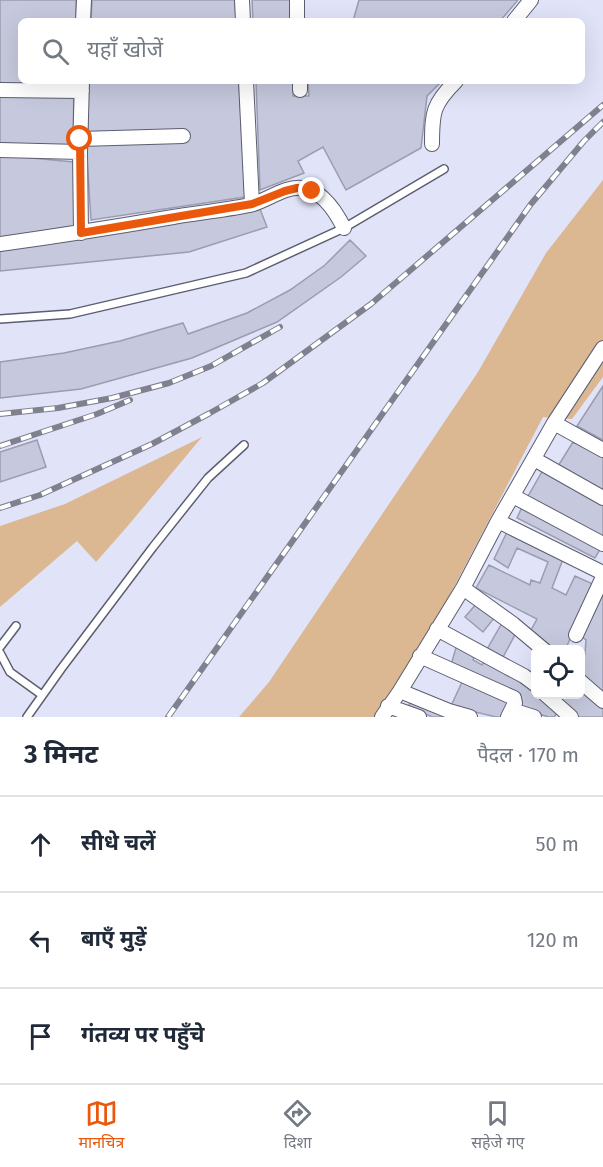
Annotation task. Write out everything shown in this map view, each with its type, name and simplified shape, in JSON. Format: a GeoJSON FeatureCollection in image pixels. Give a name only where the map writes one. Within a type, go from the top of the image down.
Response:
{"type":"FeatureCollection","features":[{"type":"Feature","properties":{"kind":"street"},"geometry":{"type":"LineString","coordinates":[[83,18],[84,0]]}},
{"type":"Feature","properties":{"kind":"street"},"geometry":{"type":"LineString","coordinates":[[242,0],[243,18]]}},
{"type":"Feature","properties":{"kind":"street"},"geometry":{"type":"LineString","coordinates":[[297,0],[297,18]]}},
{"type":"Feature","properties":{"kind":"street"},"geometry":{"type":"LineString","coordinates":[[516,18],[531,0]]}},
{"type":"Feature","properties":{"kind":"street"},"geometry":{"type":"LineString","coordinates":[[246,84],[252,204]]}},
{"type":"Feature","properties":{"kind":"street"},"geometry":{"type":"LineString","coordinates":[[432,144],[432,122],[436,105],[453,84]]}},
{"type":"Feature","properties":{"kind":"street"},"geometry":{"type":"LineString","coordinates":[[0,90],[82,86],[81,233]]}},
{"type":"Feature","properties":{"kind":"street"},"geometry":{"type":"LineString","coordinates":[[0,150],[183,136]]}},
{"type":"Feature","properties":{"kind":"street"},"geometry":{"type":"LineString","coordinates":[[0,244],[81,233],[252,204],[285,191],[303,188],[312,191],[328,203],[344,228]]}},
{"type":"Feature","properties":{"kind":"street"},"geometry":{"type":"LineString","coordinates":[[420,717],[385,712],[463,588],[554,423],[603,348]]}},
{"type":"Feature","properties":{"kind":"street"},"geometry":{"type":"LineString","coordinates":[[554,423],[603,450]]}},
{"type":"Feature","properties":{"kind":"street"},"geometry":{"type":"LineString","coordinates":[[534,459],[603,498]]}},
{"type":"Feature","properties":{"kind":"street"},"geometry":{"type":"LineString","coordinates":[[513,496],[603,544]]}},
{"type":"Feature","properties":{"kind":"street"},"geometry":{"type":"LineString","coordinates":[[498,521],[603,575],[576,635]]}},
{"type":"Feature","properties":{"kind":"street"},"geometry":{"type":"LineString","coordinates":[[463,588],[538,645]]}},
{"type":"Feature","properties":{"kind":"street"},"geometry":{"type":"LineString","coordinates":[[437,629],[516,671],[531,682]]}},
{"type":"Feature","properties":{"kind":"street"},"geometry":{"type":"LineString","coordinates":[[420,656],[510,695],[515,700],[510,714],[534,717]]}},
{"type":"Feature","properties":{"kind":"street"},"geometry":{"type":"LineString","coordinates":[[585,685],[603,701]]}},
{"type":"Feature","properties":{"kind":"street"},"geometry":{"type":"LineString","coordinates":[[400,691],[470,717]]}},
{"type":"Feature","properties":{"kind":"street"},"geometry":{"type":"LineString","coordinates":[[550,699],[567,716]]}},
{"type":"Feature","properties":{"kind":"lane"},"geometry":{"type":"LineString","coordinates":[[0,319],[70,314],[246,273],[344,228],[444,168]]}},
{"type":"Feature","properties":{"kind":"lane"},"geometry":{"type":"LineString","coordinates":[[27,717],[61,669],[208,478],[244,445]]}},
{"type":"Feature","properties":{"kind":"lane"},"geometry":{"type":"LineString","coordinates":[[0,647],[16,626]]}},
{"type":"Feature","properties":{"kind":"lane"},"geometry":{"type":"LineString","coordinates":[[0,653],[10,672],[42,695]]}},
{"type":"Feature","properties":{"kind":"shaded area"},"geometry":{"type":"Polygon","coordinates":[[[603,180],[603,377],[572,419],[543,417],[433,627],[374,717],[239,717],[269,682],[478,372],[546,253],[603,180]]]}},
{"type":"Feature","properties":{"kind":"shaded area"},"geometry":{"type":"Polygon","coordinates":[[[202,437],[96,562],[77,541],[0,607],[0,526],[65,504],[202,437]]]}},
{"type":"Feature","properties":{"kind":"building"},"geometry":{"type":"Polygon","coordinates":[[[0,0],[76,0],[76,18],[18,18],[18,84],[74,84],[73,147],[0,143],[0,0]]]}},
{"type":"Feature","properties":{"kind":"building"},"geometry":{"type":"Polygon","coordinates":[[[92,0],[235,0],[236,18],[91,18],[92,0]]]}},
{"type":"Feature","properties":{"kind":"building"},"geometry":{"type":"Polygon","coordinates":[[[252,0],[290,0],[291,18],[253,18],[252,0]]]}},
{"type":"Feature","properties":{"kind":"building"},"geometry":{"type":"Polygon","coordinates":[[[359,0],[518,0],[503,18],[354,18],[359,0]]]}},
{"type":"Feature","properties":{"kind":"building"},"geometry":{"type":"Polygon","coordinates":[[[89,84],[239,84],[245,197],[91,220],[87,158],[89,84]]]}},
{"type":"Feature","properties":{"kind":"building"},"geometry":{"type":"Polygon","coordinates":[[[256,84],[293,84],[293,96],[309,96],[308,84],[439,84],[427,96],[421,148],[346,190],[323,147],[298,161],[304,173],[260,190],[256,84]]]}},
{"type":"Feature","properties":{"kind":"building"},"geometry":{"type":"Polygon","coordinates":[[[0,155],[74,162],[75,227],[0,237],[0,155]]]}},
{"type":"Feature","properties":{"kind":"building"},"geometry":{"type":"Polygon","coordinates":[[[260,209],[267,227],[189,252],[0,271],[0,251],[260,209]]]}},
{"type":"Feature","properties":{"kind":"building"},"geometry":{"type":"Polygon","coordinates":[[[350,240],[366,256],[341,277],[277,322],[192,358],[81,389],[0,398],[0,362],[64,353],[120,341],[183,323],[188,334],[247,313],[290,290],[325,265],[350,240]]]}},
{"type":"Feature","properties":{"kind":"building"},"geometry":{"type":"Polygon","coordinates":[[[603,386],[603,440],[577,426],[603,386]]]}},
{"type":"Feature","properties":{"kind":"building"},"geometry":{"type":"Polygon","coordinates":[[[37,440],[46,467],[0,482],[0,452],[37,440]]]}},
{"type":"Feature","properties":{"kind":"building"},"geometry":{"type":"Polygon","coordinates":[[[573,442],[603,457],[603,491],[558,466],[573,442]]]}},
{"type":"Feature","properties":{"kind":"building"},"geometry":{"type":"Polygon","coordinates":[[[543,470],[603,503],[603,538],[527,498],[543,470]]]}},
{"type":"Feature","properties":{"kind":"building"},"geometry":{"type":"Polygon","coordinates":[[[523,505],[602,546],[595,558],[517,518],[523,505]]]}},
{"type":"Feature","properties":{"kind":"building"},"geometry":{"type":"Polygon","coordinates":[[[508,530],[563,559],[552,588],[566,595],[575,576],[595,585],[567,645],[549,645],[531,630],[537,619],[476,588],[489,565],[530,585],[531,580],[540,583],[548,562],[517,548],[508,568],[494,559],[508,530]]]}},
{"type":"Feature","properties":{"kind":"building"},"geometry":{"type":"Polygon","coordinates":[[[603,586],[603,694],[585,678],[586,640],[581,636],[603,586]]]}},
{"type":"Feature","properties":{"kind":"building"},"geometry":{"type":"Polygon","coordinates":[[[477,603],[495,617],[483,632],[465,617],[477,603]]]}},
{"type":"Feature","properties":{"kind":"building"},"geometry":{"type":"Polygon","coordinates":[[[502,623],[517,631],[502,659],[486,651],[502,623]]]}},
{"type":"Feature","properties":{"kind":"building"},"geometry":{"type":"Polygon","coordinates":[[[457,644],[475,653],[473,660],[482,665],[486,659],[518,678],[531,689],[531,699],[543,699],[558,712],[554,717],[549,717],[518,708],[520,694],[451,665],[457,644]]]}},
{"type":"Feature","properties":{"kind":"building"},"geometry":{"type":"Polygon","coordinates":[[[463,680],[511,700],[504,717],[451,706],[463,680]]]}},
{"type":"Feature","properties":{"kind":"building"},"geometry":{"type":"Polygon","coordinates":[[[585,690],[603,706],[603,717],[579,717],[557,699],[585,699],[585,690]]]}},
{"type":"Feature","properties":{"kind":"building"},"geometry":{"type":"Polygon","coordinates":[[[411,700],[458,717],[433,717],[408,708],[411,700]]]}},
{"type":"Feature","properties":{"kind":"railway"},"geometry":{"type":"LineString","coordinates":[[0,508],[40,495],[152,444],[263,383],[371,304],[603,105]]}},
{"type":"Feature","properties":{"kind":"railway"},"geometry":{"type":"LineString","coordinates":[[168,717],[531,204],[603,122]]}},
{"type":"Feature","properties":{"kind":"railway"},"geometry":{"type":"LineString","coordinates":[[0,414],[58,408],[112,398],[169,383],[211,366],[280,327]]}},
{"type":"Feature","properties":{"kind":"railway"},"geometry":{"type":"LineString","coordinates":[[0,446],[97,414],[130,400]]}},
{"type":"Feature","properties":{"kind":"route"},"geometry":{"type":"LineString","coordinates":[[80,139],[81,233],[252,204],[297,188],[312,191]]}}]}
